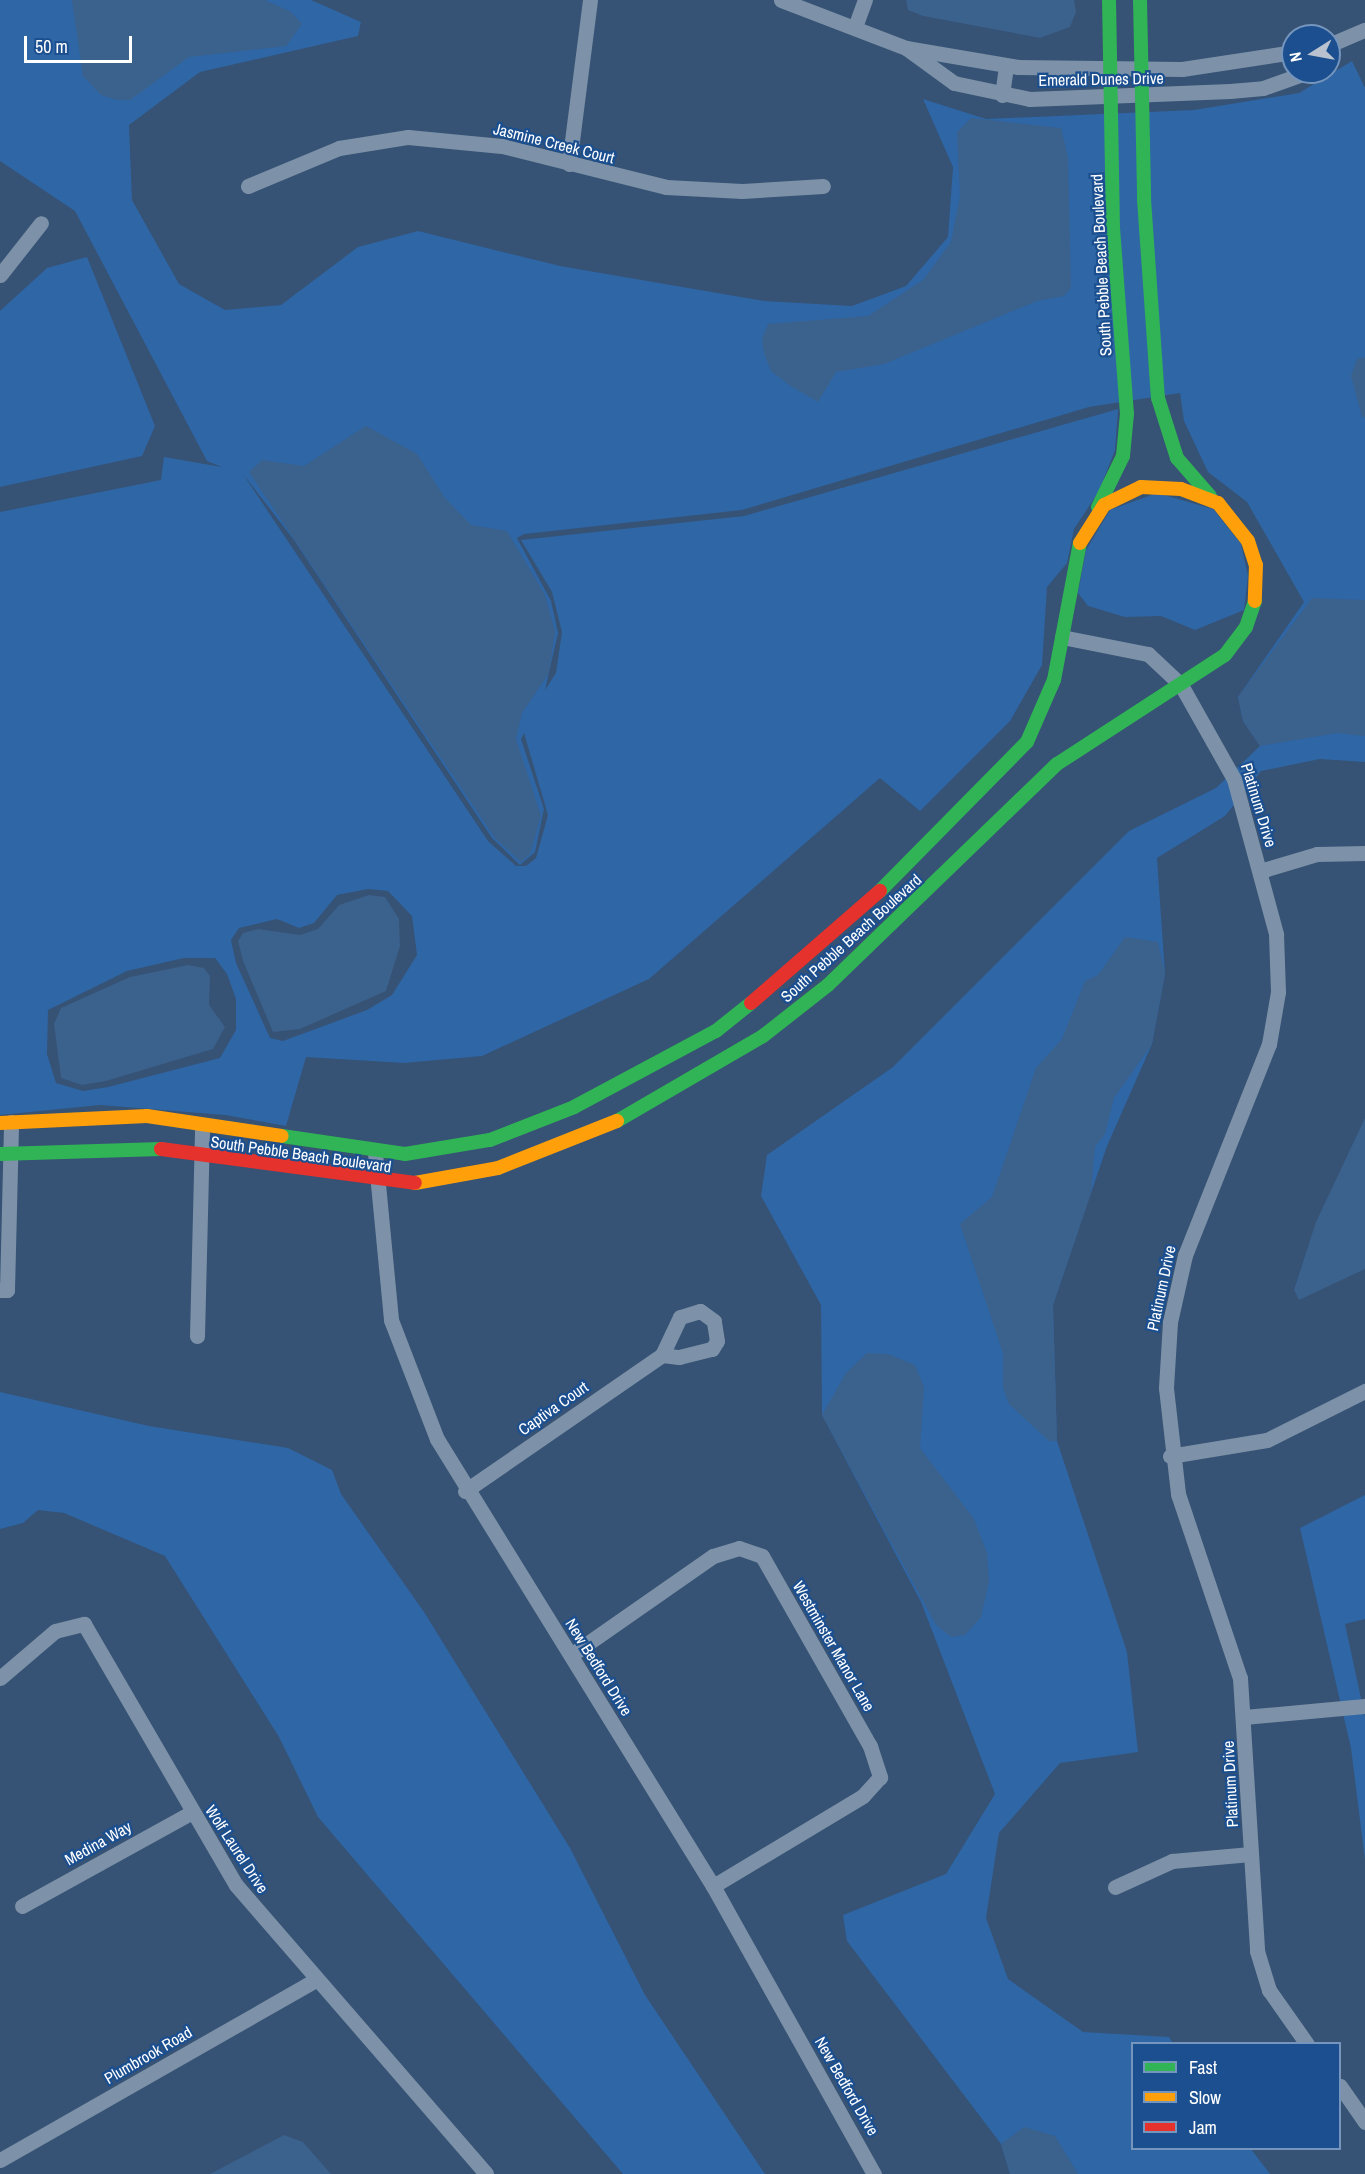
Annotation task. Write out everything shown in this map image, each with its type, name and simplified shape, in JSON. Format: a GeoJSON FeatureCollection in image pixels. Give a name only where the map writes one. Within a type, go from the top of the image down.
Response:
{"type":"FeatureCollection","features":[{"type":"Feature","properties":{"kind":"street"},"geometry":{"type":"LineString","coordinates":[[569,164],[590,0]]}},
{"type":"Feature","properties":{"kind":"street","name":"Emerald Dunes Drive"},"geometry":{"type":"LineString","coordinates":[[781,0],[906,48],[1006,65],[1140,69],[1260,61],[1281,55]]}},
{"type":"Feature","properties":{"kind":"street"},"geometry":{"type":"LineString","coordinates":[[855,27],[866,0]]}},
{"type":"Feature","properties":{"kind":"street","name":"South Pebble Beach Boulevard"},"geometry":{"type":"LineString","coordinates":[[6,1122],[147,1116],[375,1153],[436,1152],[489,1140],[653,1069],[716,1031],[810,956],[939,836],[1036,728],[1050,694],[1078,549],[1090,518],[1119,468],[1127,414],[1110,97],[1108,0]]}},
{"type":"Feature","properties":{"kind":"street","name":"South Pebble Beach Boulevard"},"geometry":{"type":"LineString","coordinates":[[5,1153],[145,1147],[374,1182],[435,1182],[498,1168],[584,1137],[681,1088],[763,1036],[828,985],[1057,764],[1181,685],[1234,646],[1255,601],[1256,565],[1248,542],[1218,503],[1184,469],[1160,412],[1141,96],[1140,0]]}},
{"type":"Feature","properties":{"kind":"street"},"geometry":{"type":"LineString","coordinates":[[1341,42],[1365,30]]}},
{"type":"Feature","properties":{"kind":"street","name":"Emerald Dunes Drive"},"geometry":{"type":"LineString","coordinates":[[906,48],[954,82],[1002,95],[1141,96],[1263,88],[1281,82]]}},
{"type":"Feature","properties":{"kind":"street"},"geometry":{"type":"LineString","coordinates":[[1002,95],[1006,65]]}},
{"type":"Feature","properties":{"kind":"street","name":"Jasmine Creek Court"},"geometry":{"type":"LineString","coordinates":[[248,186],[339,148],[408,137],[502,146],[569,164],[690,190],[823,186]]}},
{"type":"Feature","properties":{"kind":"street"},"geometry":{"type":"LineString","coordinates":[[0,275],[41,223]]}},
{"type":"Feature","properties":{"kind":"street","name":"South Pebble Beach Boulevard"},"geometry":{"type":"LineString","coordinates":[[1090,518],[1113,499],[1148,486],[1180,489],[1218,503]]}},
{"type":"Feature","properties":{"kind":"street","name":"Platinum Drive"},"geometry":{"type":"LineString","coordinates":[[1062,637],[1148,654],[1181,685],[1230,767],[1260,871],[1278,951],[1276,1009],[1263,1062],[1196,1225],[1176,1288],[1166,1372],[1170,1456],[1186,1522],[1237,1666],[1244,1717],[1251,1854],[1262,1971],[1306,2042]]}},
{"type":"Feature","properties":{"kind":"street"},"geometry":{"type":"LineString","coordinates":[[939,836],[961,858]]}},
{"type":"Feature","properties":{"kind":"street"},"geometry":{"type":"LineString","coordinates":[[1260,871],[1317,854],[1365,854]]}},
{"type":"Feature","properties":{"kind":"street"},"geometry":{"type":"LineString","coordinates":[[0,1290],[7,1290],[6,1122]]}},
{"type":"Feature","properties":{"kind":"street"},"geometry":{"type":"LineString","coordinates":[[197,1336],[202,1126]]}},
{"type":"Feature","properties":{"kind":"street","name":"New Bedford Drive"},"geometry":{"type":"LineString","coordinates":[[375,1153],[374,1182],[391,1320],[411,1382],[465,1491],[572,1655],[713,1886],[874,2174]]}},
{"type":"Feature","properties":{"kind":"street","name":"Captiva Court"},"geometry":{"type":"LineString","coordinates":[[465,1491],[662,1355]]}},
{"type":"Feature","properties":{"kind":"street"},"geometry":{"type":"LineString","coordinates":[[1170,1456],[1267,1440],[1365,1391]]}},
{"type":"Feature","properties":{"kind":"street","name":"Westminster Manor Lane"},"geometry":{"type":"LineString","coordinates":[[572,1655],[713,1556],[739,1548],[762,1556],[870,1746],[880,1778],[863,1796],[713,1886]]}},
{"type":"Feature","properties":{"kind":"street","name":"Wolf Laurel Drive"},"geometry":{"type":"LineString","coordinates":[[0,1678],[55,1630],[84,1624],[236,1885],[314,1981],[486,2174]]}},
{"type":"Feature","properties":{"kind":"street"},"geometry":{"type":"LineString","coordinates":[[1244,1717],[1365,1706]]}},
{"type":"Feature","properties":{"kind":"street","name":"Medina Way"},"geometry":{"type":"LineString","coordinates":[[22,1906],[192,1812]]}},
{"type":"Feature","properties":{"kind":"street"},"geometry":{"type":"LineString","coordinates":[[1114,1887],[1173,1861],[1251,1854]]}},
{"type":"Feature","properties":{"kind":"street","name":"Plumbrook Road"},"geometry":{"type":"LineString","coordinates":[[0,2160],[314,1981]]}},
{"type":"Feature","properties":{"kind":"street"},"geometry":{"type":"LineString","coordinates":[[1341,2087],[1365,2122]]}},
{"type":"Feature","properties":{"kind":"shaded area"},"geometry":{"type":"Polygon","coordinates":[[[0,0],[311,0],[361,22],[358,36],[200,72],[129,125],[132,200],[179,284],[225,310],[281,305],[358,247],[418,231],[560,266],[764,301],[852,306],[906,286],[948,237],[953,167],[923,99],[986,119],[1194,110],[1299,93],[1314,84],[1341,84],[1341,68],[1352,61],[1365,88],[1365,762],[1320,759],[1261,771],[1225,816],[1157,858],[1165,974],[1152,1044],[1107,1146],[1053,1305],[1057,1441],[1127,1652],[1138,1752],[1060,1763],[999,1833],[986,1918],[1008,1979],[1083,2032],[1169,2037],[1172,2042],[1131,2042],[1131,2150],[1252,2150],[1270,2174],[1010,2174],[1001,2144],[847,1941],[843,1915],[946,1874],[995,1794],[921,1602],[822,1415],[821,1305],[761,1196],[767,1155],[893,1067],[1129,831],[1216,788],[1260,746],[1243,721],[1238,697],[1304,602],[1247,502],[1208,472],[1184,421],[1180,393],[1089,407],[742,510],[524,534],[517,538],[551,601],[558,633],[545,690],[556,673],[562,632],[552,592],[521,540],[744,516],[1118,409],[1115,450],[1099,491],[1074,529],[1067,563],[1047,587],[1042,665],[1010,721],[920,811],[880,778],[649,979],[482,1056],[404,1063],[306,1057],[286,1126],[225,1115],[100,1105],[0,1115],[0,512],[161,480],[164,457],[222,467],[207,461],[75,211],[0,161],[0,0]],[[243,474],[488,841],[516,866],[526,866],[536,858],[548,815],[524,733],[521,739],[544,809],[535,852],[520,865],[492,838],[294,540],[243,474]],[[368,889],[337,895],[314,923],[299,928],[277,919],[239,928],[231,940],[236,963],[270,1038],[283,1041],[367,1010],[392,995],[417,955],[412,916],[388,891],[368,889]],[[184,958],[127,971],[48,1010],[47,1054],[56,1083],[83,1091],[108,1087],[220,1058],[236,1030],[236,999],[227,974],[215,958],[184,958]]]}},
{"type":"Feature","properties":{"kind":"shaded area"},"geometry":{"type":"Polygon","coordinates":[[[72,0],[265,0],[291,12],[302,24],[286,46],[189,57],[130,100],[117,100],[101,95],[83,76],[72,0]]]}},
{"type":"Feature","properties":{"kind":"shaded area"},"geometry":{"type":"Polygon","coordinates":[[[906,0],[1074,0],[1076,12],[1070,27],[1040,38],[923,16],[908,10],[906,0]]]}},
{"type":"Feature","properties":{"kind":"shaded area"},"geometry":{"type":"Polygon","coordinates":[[[971,118],[1061,128],[1068,157],[1071,288],[1064,296],[1037,301],[884,364],[836,372],[818,402],[789,385],[771,371],[764,353],[762,339],[768,324],[868,316],[923,280],[951,242],[960,196],[957,132],[971,118]]]}},
{"type":"Feature","properties":{"kind":"shaded area"},"geometry":{"type":"Polygon","coordinates":[[[87,257],[155,426],[142,456],[0,487],[0,311],[47,268],[87,257]]]}},
{"type":"Feature","properties":{"kind":"shaded area"},"geometry":{"type":"Polygon","coordinates":[[[1365,357],[1365,417],[1362,417],[1351,376],[1357,359],[1365,357]]]}},
{"type":"Feature","properties":{"kind":"shaded area"},"geometry":{"type":"Polygon","coordinates":[[[366,426],[417,454],[445,498],[471,525],[507,531],[545,595],[555,631],[549,673],[522,713],[516,739],[541,816],[530,854],[521,862],[495,838],[249,472],[262,460],[304,466],[366,426]]]}},
{"type":"Feature","properties":{"kind":"shaded area"},"geometry":{"type":"Polygon","coordinates":[[[1157,493],[1213,509],[1241,544],[1248,576],[1244,610],[1195,630],[1161,616],[1125,617],[1088,606],[1078,593],[1086,550],[1110,510],[1157,493]]]}},
{"type":"Feature","properties":{"kind":"shaded area"},"geometry":{"type":"Polygon","coordinates":[[[1312,598],[1365,600],[1365,736],[1337,733],[1260,746],[1243,721],[1238,697],[1312,598]]]}},
{"type":"Feature","properties":{"kind":"shaded area"},"geometry":{"type":"Polygon","coordinates":[[[369,895],[385,897],[399,919],[400,946],[386,991],[300,1029],[273,1032],[243,961],[238,941],[243,933],[258,929],[300,935],[318,929],[339,905],[369,895]]]}},
{"type":"Feature","properties":{"kind":"shaded area"},"geometry":{"type":"Polygon","coordinates":[[[1125,937],[1158,942],[1165,974],[1152,1044],[1114,1098],[1105,1134],[1095,1147],[1091,1193],[1053,1305],[1057,1441],[1049,1441],[1009,1404],[1003,1388],[1003,1353],[960,1224],[992,1197],[1036,1068],[1062,1039],[1085,981],[1098,975],[1125,937]]]}},
{"type":"Feature","properties":{"kind":"shaded area"},"geometry":{"type":"Polygon","coordinates":[[[188,965],[204,968],[210,976],[209,1005],[225,1027],[213,1049],[106,1081],[82,1085],[61,1078],[54,1024],[61,1008],[130,977],[188,965]]]}},
{"type":"Feature","properties":{"kind":"shaded area"},"geometry":{"type":"Polygon","coordinates":[[[1365,1118],[1365,1269],[1299,1300],[1294,1290],[1316,1222],[1365,1118]]]}},
{"type":"Feature","properties":{"kind":"shaded area"},"geometry":{"type":"Polygon","coordinates":[[[867,1353],[888,1354],[915,1365],[924,1387],[920,1448],[974,1519],[987,1553],[989,1581],[981,1617],[965,1635],[951,1637],[936,1625],[822,1415],[846,1373],[867,1353]]]}},
{"type":"Feature","properties":{"kind":"shaded area"},"geometry":{"type":"Polygon","coordinates":[[[0,1392],[149,1426],[288,1448],[332,1470],[341,1494],[424,1612],[570,1848],[645,1995],[765,2174],[623,2174],[318,1817],[279,1737],[165,1556],[64,1513],[38,1510],[23,1523],[0,1529],[0,1392]]]}},
{"type":"Feature","properties":{"kind":"shaded area"},"geometry":{"type":"Polygon","coordinates":[[[1365,1495],[1365,1619],[1345,1624],[1365,1717],[1365,1860],[1351,1748],[1300,1528],[1365,1495]]]}},
{"type":"Feature","properties":{"kind":"shaded area"},"geometry":{"type":"Polygon","coordinates":[[[1024,2127],[1055,2136],[1078,2174],[1010,2174],[1001,2144],[1024,2127]]]}},
{"type":"Feature","properties":{"kind":"shaded area"},"geometry":{"type":"Polygon","coordinates":[[[284,2135],[303,2142],[331,2174],[210,2174],[284,2135]]]}},
{"type":"Feature","properties":{"kind":"traffic: fast"},"geometry":{"type":"LineString","coordinates":[[1098,507],[1123,456],[1127,414],[1113,228],[1109,0]]}},
{"type":"Feature","properties":{"kind":"traffic: fast"},"geometry":{"type":"LineString","coordinates":[[1140,0],[1144,199],[1158,398],[1177,458],[1210,496]]}},
{"type":"Feature","properties":{"kind":"traffic: fast"},"geometry":{"type":"LineString","coordinates":[[880,891],[1027,742],[1054,680],[1080,543]]}},
{"type":"Feature","properties":{"kind":"traffic: fast"},"geometry":{"type":"LineString","coordinates":[[617,1121],[763,1036],[828,985],[1057,764],[1225,655],[1246,627],[1255,601]]}},
{"type":"Feature","properties":{"kind":"traffic: fast"},"geometry":{"type":"LineString","coordinates":[[282,1136],[405,1154],[490,1140],[574,1107],[716,1031],[751,1003]]}},
{"type":"Feature","properties":{"kind":"traffic: fast"},"geometry":{"type":"LineString","coordinates":[[0,1154],[161,1149]]}},
{"type":"Feature","properties":{"kind":"traffic: slow"},"geometry":{"type":"LineString","coordinates":[[1080,543],[1104,505],[1141,487],[1181,489],[1218,503],[1248,541],[1256,565],[1255,601]]}},
{"type":"Feature","properties":{"kind":"traffic: slow"},"geometry":{"type":"LineString","coordinates":[[0,1123],[147,1116],[282,1136]]}},
{"type":"Feature","properties":{"kind":"traffic: slow"},"geometry":{"type":"LineString","coordinates":[[415,1183],[498,1168],[617,1121]]}},
{"type":"Feature","properties":{"kind":"traffic: jam"},"geometry":{"type":"LineString","coordinates":[[751,1003],[880,891]]}},
{"type":"Feature","properties":{"kind":"traffic: jam"},"geometry":{"type":"LineString","coordinates":[[161,1149],[415,1183]]}}]}
